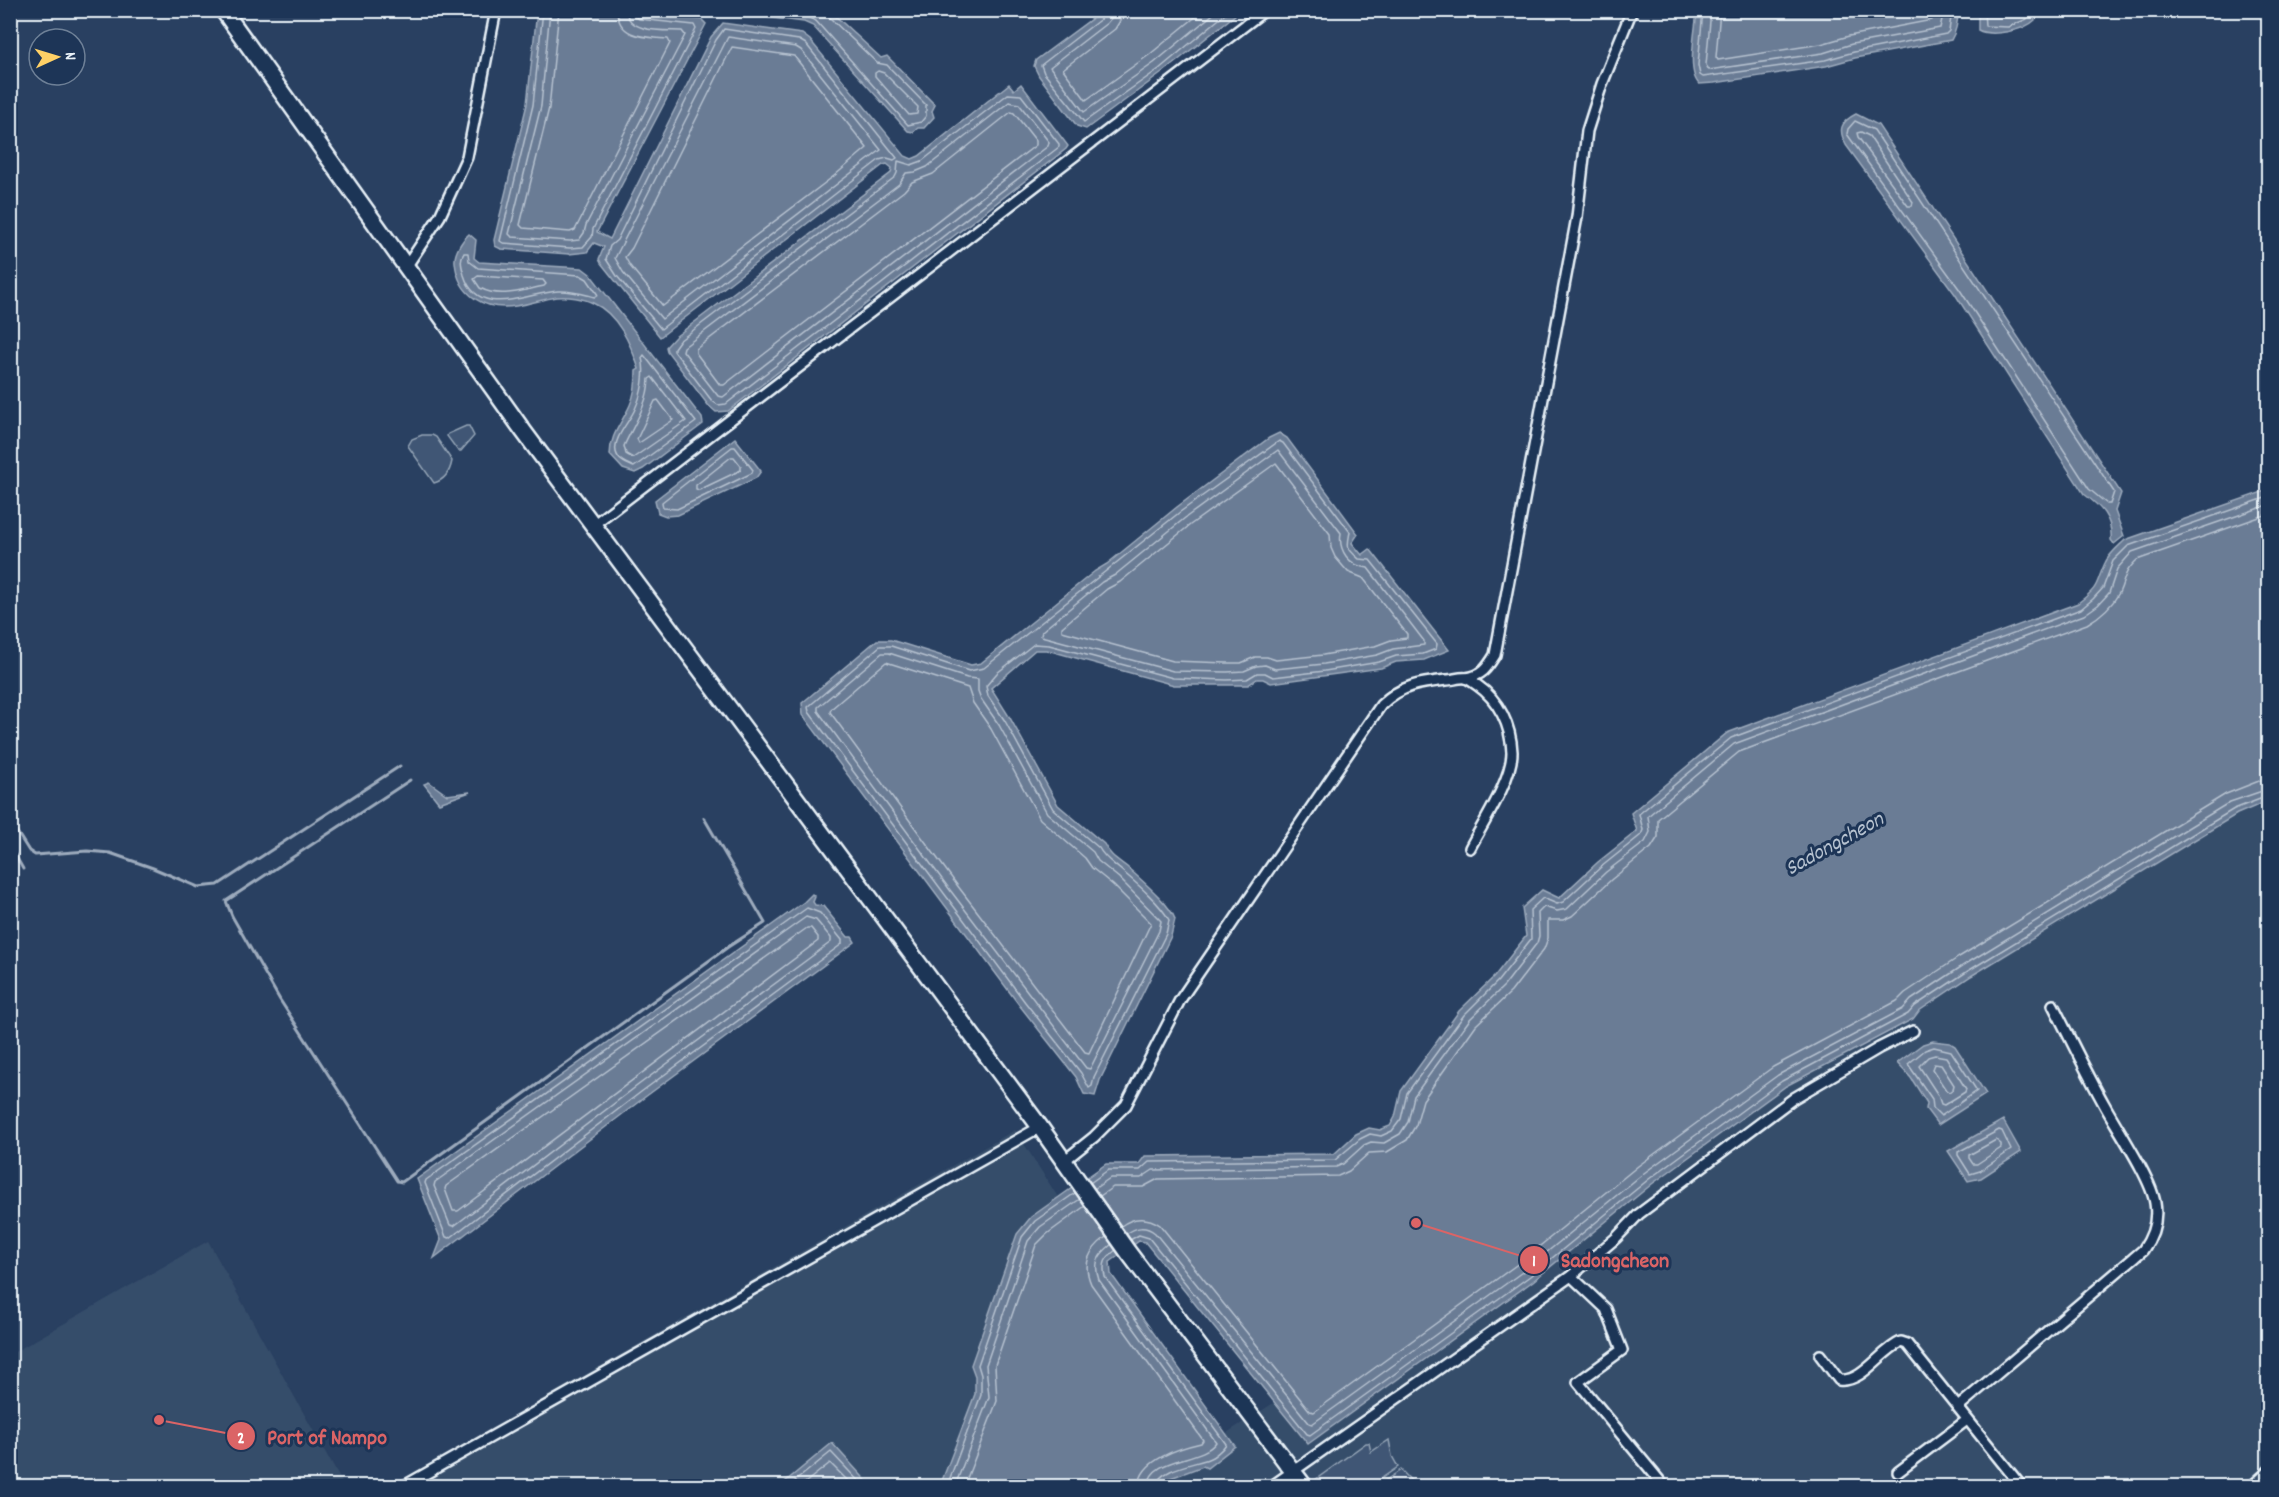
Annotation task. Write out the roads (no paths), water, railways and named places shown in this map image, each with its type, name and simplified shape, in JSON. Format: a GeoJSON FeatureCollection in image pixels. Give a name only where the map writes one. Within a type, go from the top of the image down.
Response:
{"type":"FeatureCollection","features":[{"type":"Feature","properties":{"kind":"main road"},"geometry":{"type":"LineString","coordinates":[[223,10],[593,525],[1040,1127],[1128,1252],[1304,1486]]}},
{"type":"Feature","properties":{"kind":"street"},"geometry":{"type":"LineString","coordinates":[[406,267],[440,216],[467,157],[496,10]]}},
{"type":"Feature","properties":{"kind":"street"},"geometry":{"type":"LineString","coordinates":[[593,525],[1265,10]]}},
{"type":"Feature","properties":{"kind":"street"},"geometry":{"type":"LineString","coordinates":[[1064,1161],[1094,1137],[1126,1105],[1180,1000],[1381,705],[1391,695],[1405,687],[1423,682],[1466,678],[1485,672],[1495,655],[1577,217],[1587,131],[1602,84],[1632,10]]}},
{"type":"Feature","properties":{"kind":"street"},"geometry":{"type":"LineString","coordinates":[[1466,678],[1483,689],[1501,710],[1509,729],[1512,753],[1508,775],[1470,848]]}},
{"type":"Feature","properties":{"kind":"street"},"geometry":{"type":"LineString","coordinates":[[1958,1407],[2143,1250],[2152,1238],[2156,1220],[2155,1202],[2150,1185],[2102,1101],[2053,1005]]}},
{"type":"Feature","properties":{"kind":"street"},"geometry":{"type":"LineString","coordinates":[[1272,1486],[1571,1276],[1616,1238],[1639,1214],[1794,1098],[1878,1048],[1913,1031]]}},
{"type":"Feature","properties":{"kind":"street"},"geometry":{"type":"LineString","coordinates":[[404,1486],[1040,1127]]}},
{"type":"Feature","properties":{"kind":"street"},"geometry":{"type":"LineString","coordinates":[[1571,1276],[1606,1309],[1622,1350],[1578,1382],[1664,1486]]}},
{"type":"Feature","properties":{"kind":"street"},"geometry":{"type":"LineString","coordinates":[[1820,1354],[1839,1380],[1847,1381],[1857,1376],[1892,1346],[1901,1342],[1907,1344],[2021,1486]]}},
{"type":"Feature","properties":{"kind":"street"},"geometry":{"type":"LineString","coordinates":[[1898,1472],[1968,1420]]}},
{"type":"Feature","properties":{"kind":"water"},"geometry":{"type":"Polygon","coordinates":[[[728,10],[830,11],[881,58],[887,56],[935,105],[932,111],[934,117],[924,128],[918,128],[913,132],[908,131],[813,26],[804,22],[727,12],[728,10]]]}},
{"type":"Feature","properties":{"kind":"water"},"geometry":{"type":"Polygon","coordinates":[[[1958,10],[1951,40],[1855,58],[1826,66],[1699,84],[1695,78],[1692,60],[1697,11],[1958,10]]]}},
{"type":"Feature","properties":{"kind":"water"},"geometry":{"type":"Polygon","coordinates":[[[537,11],[623,11],[701,19],[706,24],[597,232],[610,239],[711,37],[723,23],[802,34],[810,40],[905,156],[912,159],[919,156],[1009,84],[1014,90],[1021,84],[1068,146],[728,411],[716,412],[708,405],[666,347],[675,337],[891,173],[892,168],[887,164],[883,165],[660,337],[601,263],[599,259],[604,247],[594,243],[587,252],[569,254],[501,249],[495,246],[494,240],[527,104],[537,11]]]}},
{"type":"Feature","properties":{"kind":"water"},"geometry":{"type":"Polygon","coordinates":[[[1102,11],[1240,11],[1086,129],[1077,126],[1034,66],[1036,60],[1102,11]]]}},
{"type":"Feature","properties":{"kind":"water"},"geometry":{"type":"Polygon","coordinates":[[[1978,11],[2033,11],[2035,20],[2016,30],[1999,33],[1984,32],[1978,30],[1978,11]]]}},
{"type":"Feature","properties":{"kind":"water"},"geometry":{"type":"Polygon","coordinates":[[[1856,114],[1878,125],[2121,493],[2115,511],[2124,536],[2114,544],[2111,540],[2110,525],[2104,513],[2084,494],[1955,294],[1846,145],[1841,131],[1842,127],[1856,114]]]}},
{"type":"Feature","properties":{"kind":"water"},"geometry":{"type":"Polygon","coordinates":[[[469,234],[476,240],[474,258],[479,262],[582,268],[590,274],[702,418],[703,424],[643,469],[635,473],[623,469],[610,455],[611,448],[614,435],[632,401],[636,371],[639,369],[622,331],[602,308],[589,301],[571,297],[557,297],[505,307],[494,306],[475,299],[461,284],[455,262],[459,247],[469,234]]]}},
{"type":"Feature","properties":{"kind":"water"},"geometry":{"type":"Polygon","coordinates":[[[1279,433],[1287,438],[1358,534],[1352,543],[1362,555],[1370,549],[1449,650],[1424,660],[1396,662],[1381,668],[1271,683],[1257,679],[1248,685],[1174,685],[1047,650],[1035,650],[991,688],[1058,805],[1104,844],[1111,854],[1154,892],[1175,919],[1171,936],[1100,1080],[1095,1096],[1084,1094],[1076,1077],[1020,1006],[803,715],[802,703],[877,640],[891,640],[971,665],[981,663],[1177,507],[1269,438],[1279,433]]]}},
{"type":"Feature","properties":{"kind":"water"},"geometry":{"type":"Polygon","coordinates":[[[735,438],[761,471],[756,478],[678,515],[666,516],[658,513],[655,500],[735,438]]]}},
{"type":"Feature","properties":{"kind":"water"},"geometry":{"type":"Polygon","coordinates":[[[2268,490],[2268,801],[2237,814],[1971,976],[1919,1011],[1913,1019],[1786,1086],[1652,1184],[1533,1281],[1308,1444],[1145,1242],[1139,1241],[1110,1262],[1111,1274],[1235,1446],[1207,1468],[1203,1466],[1168,1479],[1159,1486],[940,1486],[975,1394],[975,1376],[971,1365],[1017,1234],[1031,1217],[1106,1164],[1139,1164],[1145,1156],[1334,1154],[1356,1134],[1369,1128],[1380,1130],[1390,1126],[1395,1117],[1401,1091],[1459,1011],[1494,977],[1526,936],[1522,908],[1542,890],[1559,898],[1598,862],[1637,831],[1631,813],[1727,733],[2078,603],[2094,588],[2107,560],[2125,540],[2268,490]]]}},
{"type":"Feature","properties":{"kind":"water"},"geometry":{"type":"Polygon","coordinates":[[[429,782],[447,795],[470,792],[439,803],[424,784],[429,782]]]}},
{"type":"Feature","properties":{"kind":"water"},"geometry":{"type":"Polygon","coordinates":[[[812,894],[815,897],[813,902],[815,905],[823,906],[848,937],[852,937],[855,942],[645,1097],[434,1258],[441,1240],[417,1179],[804,902],[812,894]]]}},
{"type":"Feature","properties":{"kind":"water"},"geometry":{"type":"Polygon","coordinates":[[[1933,1041],[1950,1043],[1955,1046],[1986,1094],[1938,1125],[1926,1109],[1927,1103],[1911,1078],[1897,1063],[1923,1044],[1933,1041]]]}},
{"type":"Feature","properties":{"kind":"water"},"geometry":{"type":"Polygon","coordinates":[[[2003,1120],[2021,1152],[1981,1178],[1968,1181],[1948,1151],[2003,1120]]]}},
{"type":"Feature","properties":{"kind":"water"},"geometry":{"type":"Polygon","coordinates":[[[832,1443],[871,1486],[780,1486],[832,1443]]]}},
{"type":"Feature","properties":{"kind":"waterway"},"geometry":{"type":"LineString","coordinates":[[10,821],[29,851],[35,855],[87,851],[110,853],[198,887],[218,885],[400,766]]}},
{"type":"Feature","properties":{"kind":"waterway"},"geometry":{"type":"LineString","coordinates":[[410,780],[226,901],[232,916],[280,1000],[397,1181],[402,1182],[728,947],[765,923],[704,818]]}},
{"type":"Feature","properties":{"kind":"waterway"},"geometry":{"type":"LineString","coordinates":[[10,846],[23,869]]}},
{"type":"Feature","properties":{"kind":"waterway"},"geometry":{"type":"LineString","coordinates":[[2258,1486],[2268,1477]]}},
{"type":"Feature","properties":{"kind":"railway"},"geometry":{"type":"LineString","coordinates":[[2244,1486],[2268,1464]]}},
{"type":"Feature","properties":{"kind":"place","name":"Sadongcheon"},"geometry":{"type":"Point","coordinates":[1416,1223]}},
{"type":"Feature","properties":{"kind":"place","name":"Port of Nampo"},"geometry":{"type":"Point","coordinates":[159,1420]}}]}
